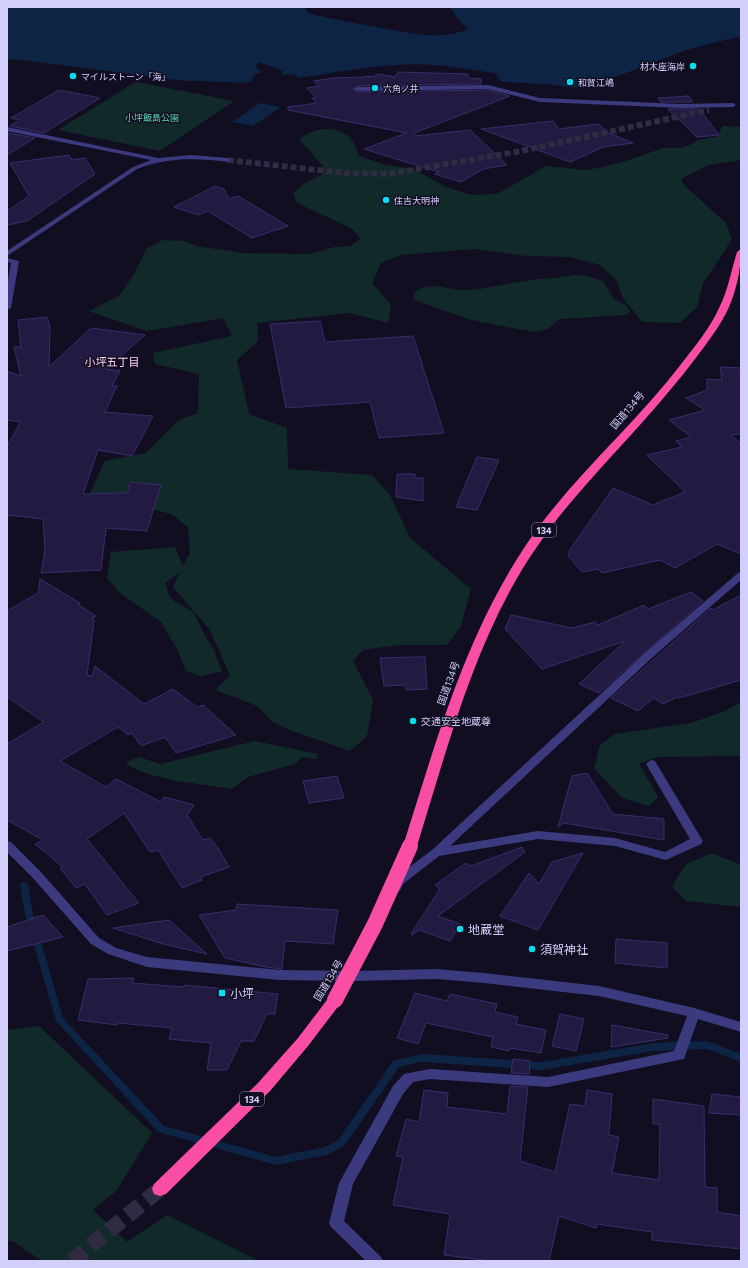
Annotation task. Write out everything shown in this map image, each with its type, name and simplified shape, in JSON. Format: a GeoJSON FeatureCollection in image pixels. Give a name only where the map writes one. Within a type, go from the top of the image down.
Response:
{"type":"FeatureCollection","features":[{"type":"Feature","properties":{"kind":"highway","name":"国道134号"},"geometry":{"type":"LineString","coordinates":[[160,1189],[264,1087],[303,1042],[335,1000],[365,947],[388,899],[410,846],[453,713],[478,645],[499,599],[533,544],[563,505],[683,368],[710,331],[722,313],[741,252]]}},
{"type":"Feature","properties":{"kind":"street"},"geometry":{"type":"LineString","coordinates":[[358,89],[488,87],[540,100],[682,106],[733,105]]}},
{"type":"Feature","properties":{"kind":"street"},"geometry":{"type":"LineString","coordinates":[[709,110],[741,103]]}},
{"type":"Feature","properties":{"kind":"street"},"geometry":{"type":"LineString","coordinates":[[7,129],[157,160],[203,157],[228,160]]}},
{"type":"Feature","properties":{"kind":"street"},"geometry":{"type":"LineString","coordinates":[[7,254],[135,168],[157,160]]}},
{"type":"Feature","properties":{"kind":"street"},"geometry":{"type":"LineString","coordinates":[[7,260],[15,261],[7,308]]}},
{"type":"Feature","properties":{"kind":"street"},"geometry":{"type":"LineString","coordinates":[[355,976],[370,949],[398,882],[436,853],[650,654],[741,575]]}},
{"type":"Feature","properties":{"kind":"street"},"geometry":{"type":"LineString","coordinates":[[436,853],[538,835],[614,842],[666,856],[697,841],[651,764]]}},
{"type":"Feature","properties":{"kind":"street"},"geometry":{"type":"LineString","coordinates":[[7,845],[36,874],[95,941],[112,952],[147,962],[280,975],[355,976],[436,974],[484,978],[599,991],[741,1027]]}},
{"type":"Feature","properties":{"kind":"street"},"geometry":{"type":"LineString","coordinates":[[376,1261],[336,1223],[346,1183],[398,1090],[409,1078],[430,1074],[548,1082],[679,1054],[694,1014]]}},
{"type":"Feature","properties":{"kind":"green space","name":"小坪飯島公園"},"geometry":{"type":"Polygon","coordinates":[[[136,82],[234,101],[160,151],[58,130],[136,82]]]}},
{"type":"Feature","properties":{"kind":"green space"},"geometry":{"type":"Polygon","coordinates":[[[723,126],[741,127],[741,160],[708,165],[681,179],[684,185],[726,223],[732,239],[703,284],[697,307],[680,323],[642,322],[623,298],[617,281],[600,265],[570,257],[527,256],[474,249],[401,255],[381,263],[372,283],[391,305],[388,323],[349,313],[257,323],[258,341],[237,360],[249,414],[287,428],[288,469],[372,475],[390,495],[410,538],[471,589],[461,626],[447,645],[398,645],[363,650],[353,661],[373,700],[367,736],[350,751],[290,730],[273,722],[257,706],[216,690],[230,675],[210,630],[173,587],[180,572],[165,583],[169,595],[174,601],[193,612],[213,648],[222,671],[201,676],[186,671],[178,651],[161,622],[119,592],[107,578],[111,552],[175,547],[183,566],[190,553],[188,527],[171,514],[118,500],[89,495],[105,461],[146,453],[179,420],[198,413],[199,374],[155,364],[153,353],[232,336],[223,318],[146,331],[89,311],[119,296],[134,274],[147,248],[163,240],[184,241],[196,246],[243,253],[310,254],[335,247],[350,246],[360,239],[353,229],[297,203],[293,193],[305,183],[323,174],[323,166],[299,140],[317,130],[330,129],[343,133],[352,141],[359,156],[386,165],[413,169],[446,187],[472,195],[497,194],[546,166],[584,170],[623,162],[663,148],[680,148],[690,145],[698,140],[716,137],[723,126]]]}},
{"type":"Feature","properties":{"kind":"green space"},"geometry":{"type":"Polygon","coordinates":[[[574,275],[587,276],[603,281],[614,299],[626,305],[630,312],[625,315],[560,319],[548,329],[534,332],[471,320],[414,300],[414,293],[426,287],[433,286],[460,290],[474,290],[537,279],[574,275]]]}},
{"type":"Feature","properties":{"kind":"green space"},"geometry":{"type":"Polygon","coordinates":[[[741,702],[741,756],[657,757],[639,764],[658,797],[649,806],[622,798],[594,768],[600,745],[615,734],[691,723],[725,711],[741,702]]]}},
{"type":"Feature","properties":{"kind":"green space"},"geometry":{"type":"Polygon","coordinates":[[[255,741],[318,754],[316,759],[302,757],[295,764],[248,777],[232,789],[163,778],[137,769],[126,762],[139,757],[160,764],[255,741]]]}},
{"type":"Feature","properties":{"kind":"green space"},"geometry":{"type":"Polygon","coordinates":[[[712,853],[741,865],[741,907],[686,901],[672,886],[686,864],[712,853]]]}},
{"type":"Feature","properties":{"kind":"green space"},"geometry":{"type":"Polygon","coordinates":[[[39,1026],[152,1133],[116,1191],[93,1210],[127,1242],[167,1215],[259,1261],[42,1261],[14,1242],[7,1240],[7,1030],[39,1026]]]}},
{"type":"Feature","properties":{"kind":"water"},"geometry":{"type":"Polygon","coordinates":[[[7,7],[304,7],[308,13],[325,17],[422,35],[446,35],[468,29],[458,19],[450,7],[741,7],[741,36],[686,50],[605,81],[574,88],[547,84],[502,82],[496,76],[498,74],[421,64],[371,67],[299,78],[294,74],[283,75],[282,71],[260,62],[256,67],[262,72],[254,75],[251,82],[235,83],[186,81],[14,59],[7,60],[7,7]]]}},
{"type":"Feature","properties":{"kind":"water"},"geometry":{"type":"Polygon","coordinates":[[[260,103],[281,107],[253,126],[232,122],[260,103]]]}},
{"type":"Feature","properties":{"kind":"building"},"geometry":{"type":"Polygon","coordinates":[[[398,72],[468,74],[468,78],[481,79],[481,84],[357,86],[353,89],[357,92],[488,90],[510,96],[414,133],[415,136],[470,130],[507,165],[483,169],[461,182],[435,174],[439,172],[364,149],[407,133],[288,110],[288,107],[317,103],[312,98],[316,98],[307,88],[319,86],[314,81],[333,78],[373,77],[377,74],[395,77],[398,72]]]}},
{"type":"Feature","properties":{"kind":"building"},"geometry":{"type":"Polygon","coordinates":[[[59,90],[100,98],[44,133],[10,126],[20,120],[11,118],[59,90]]]}},
{"type":"Feature","properties":{"kind":"building"},"geometry":{"type":"Polygon","coordinates":[[[688,96],[693,102],[661,102],[658,98],[688,96]]]}},
{"type":"Feature","properties":{"kind":"building"},"geometry":{"type":"Polygon","coordinates":[[[668,109],[699,109],[719,135],[697,137],[668,109]]]}},
{"type":"Feature","properties":{"kind":"building"},"geometry":{"type":"Polygon","coordinates":[[[553,121],[559,129],[598,124],[609,133],[633,143],[603,147],[570,162],[481,129],[553,121]]]}},
{"type":"Feature","properties":{"kind":"building"},"geometry":{"type":"Polygon","coordinates":[[[7,133],[35,138],[7,155],[7,133]]]}},
{"type":"Feature","properties":{"kind":"building"},"geometry":{"type":"Polygon","coordinates":[[[69,155],[72,160],[85,158],[95,174],[27,221],[7,225],[7,211],[29,196],[10,163],[69,155]]]}},
{"type":"Feature","properties":{"kind":"building"},"geometry":{"type":"Polygon","coordinates":[[[215,186],[224,189],[229,199],[238,196],[288,226],[252,238],[208,211],[199,215],[174,207],[215,186]]]}},
{"type":"Feature","properties":{"kind":"building"},"geometry":{"type":"Polygon","coordinates":[[[47,317],[50,328],[49,367],[91,328],[145,335],[106,369],[120,371],[112,386],[117,386],[105,412],[153,416],[132,456],[98,450],[83,494],[127,493],[131,482],[161,485],[147,531],[106,528],[101,570],[41,573],[45,550],[43,519],[7,515],[7,446],[21,422],[7,420],[7,371],[21,376],[14,347],[21,347],[18,320],[47,317]]]}},
{"type":"Feature","properties":{"kind":"building"},"geometry":{"type":"Polygon","coordinates":[[[320,321],[325,342],[413,336],[444,433],[379,438],[370,402],[286,408],[270,324],[320,321]]]}},
{"type":"Feature","properties":{"kind":"building"},"geometry":{"type":"Polygon","coordinates":[[[720,367],[741,368],[741,434],[731,435],[741,444],[741,554],[717,544],[675,568],[660,560],[602,573],[598,569],[582,572],[569,557],[569,551],[613,488],[653,505],[685,492],[647,455],[682,447],[676,441],[691,437],[669,420],[705,410],[686,398],[707,390],[707,379],[722,380],[720,367]]]}},
{"type":"Feature","properties":{"kind":"building"},"geometry":{"type":"Polygon","coordinates":[[[477,457],[499,460],[477,510],[456,507],[477,457]]]}},
{"type":"Feature","properties":{"kind":"building"},"geometry":{"type":"Polygon","coordinates":[[[397,474],[415,474],[415,478],[423,478],[423,501],[396,497],[397,474]]]}},
{"type":"Feature","properties":{"kind":"building"},"geometry":{"type":"Polygon","coordinates":[[[40,579],[80,603],[77,604],[96,616],[92,618],[94,620],[87,675],[92,676],[95,666],[144,704],[173,689],[197,707],[203,705],[236,735],[176,753],[165,737],[141,746],[132,733],[128,735],[118,727],[60,761],[106,787],[116,779],[161,802],[164,797],[194,805],[187,815],[203,840],[210,838],[218,848],[229,867],[200,877],[202,880],[182,888],[158,850],[150,852],[124,813],[87,839],[139,903],[107,915],[85,884],[76,888],[60,868],[63,867],[35,844],[43,840],[7,820],[7,744],[44,722],[7,697],[7,611],[38,593],[40,579]]]}},
{"type":"Feature","properties":{"kind":"building"},"geometry":{"type":"Polygon","coordinates":[[[691,592],[703,601],[599,693],[579,684],[625,641],[542,669],[505,629],[511,615],[572,628],[595,622],[598,625],[644,605],[648,609],[691,592]]]}},
{"type":"Feature","properties":{"kind":"building"},"geometry":{"type":"Polygon","coordinates":[[[741,595],[741,680],[679,698],[677,697],[663,704],[654,698],[638,711],[611,698],[711,608],[713,610],[741,595]]]}},
{"type":"Feature","properties":{"kind":"building"},"geometry":{"type":"Polygon","coordinates":[[[425,657],[427,689],[406,690],[406,685],[384,686],[380,658],[425,657]]]}},
{"type":"Feature","properties":{"kind":"building"},"geometry":{"type":"Polygon","coordinates":[[[587,773],[613,814],[664,819],[664,840],[564,823],[558,827],[572,776],[587,773]]]}},
{"type":"Feature","properties":{"kind":"building"},"geometry":{"type":"Polygon","coordinates":[[[337,776],[344,798],[309,803],[303,781],[337,776]]]}},
{"type":"Feature","properties":{"kind":"building"},"geometry":{"type":"Polygon","coordinates":[[[522,847],[525,852],[438,916],[460,924],[450,941],[419,930],[412,935],[411,934],[440,889],[435,885],[466,863],[471,866],[522,847]]]}},
{"type":"Feature","properties":{"kind":"building"},"geometry":{"type":"Polygon","coordinates":[[[583,853],[538,930],[500,916],[529,873],[539,884],[552,862],[583,853]]]}},
{"type":"Feature","properties":{"kind":"building"},"geometry":{"type":"Polygon","coordinates":[[[237,904],[338,910],[333,944],[285,941],[282,969],[225,958],[199,915],[236,910],[237,904]]]}},
{"type":"Feature","properties":{"kind":"building"},"geometry":{"type":"Polygon","coordinates":[[[43,915],[63,937],[7,951],[7,927],[43,915]]]}},
{"type":"Feature","properties":{"kind":"building"},"geometry":{"type":"Polygon","coordinates":[[[169,920],[207,954],[163,944],[113,928],[169,920]]]}},
{"type":"Feature","properties":{"kind":"building"},"geometry":{"type":"Polygon","coordinates":[[[616,939],[667,943],[667,968],[615,963],[616,939]]]}},
{"type":"Feature","properties":{"kind":"building"},"geometry":{"type":"Polygon","coordinates":[[[134,978],[132,983],[184,987],[184,985],[278,994],[275,1014],[267,1014],[254,1041],[241,1041],[227,1070],[207,1070],[211,1043],[169,1039],[172,1028],[118,1023],[117,1025],[78,1020],[88,979],[134,978]]]}},
{"type":"Feature","properties":{"kind":"building"},"geometry":{"type":"Polygon","coordinates":[[[415,993],[447,1001],[450,994],[497,1004],[495,1012],[518,1017],[516,1024],[546,1030],[541,1053],[510,1048],[509,1051],[491,1047],[493,1037],[426,1023],[418,1044],[397,1038],[415,993]]]}},
{"type":"Feature","properties":{"kind":"building"},"geometry":{"type":"Polygon","coordinates":[[[560,1014],[584,1019],[576,1051],[552,1046],[560,1014]]]}},
{"type":"Feature","properties":{"kind":"building"},"geometry":{"type":"Polygon","coordinates":[[[612,1025],[668,1035],[668,1038],[611,1047],[612,1025]]]}},
{"type":"Feature","properties":{"kind":"building"},"geometry":{"type":"Polygon","coordinates":[[[513,1059],[530,1061],[529,1074],[511,1073],[513,1059]]]}},
{"type":"Feature","properties":{"kind":"building"},"geometry":{"type":"Polygon","coordinates":[[[510,1086],[528,1087],[520,1161],[555,1172],[570,1104],[585,1106],[587,1090],[612,1094],[609,1135],[619,1137],[612,1173],[659,1180],[660,1124],[653,1124],[653,1099],[704,1106],[705,1187],[717,1188],[717,1212],[741,1216],[741,1249],[652,1240],[652,1232],[597,1224],[596,1228],[559,1216],[549,1261],[491,1261],[444,1255],[450,1214],[393,1205],[403,1157],[396,1156],[406,1119],[419,1122],[424,1090],[448,1093],[447,1107],[507,1114],[510,1086]]]}},
{"type":"Feature","properties":{"kind":"building"},"geometry":{"type":"Polygon","coordinates":[[[712,1094],[741,1097],[741,1115],[709,1113],[712,1094]]]}},
{"type":"Feature","properties":{"kind":"waterway"},"geometry":{"type":"LineString","coordinates":[[24,885],[29,914],[59,1019],[161,1129],[276,1161],[327,1151],[342,1142],[396,1064],[422,1058],[542,1066],[653,1047],[707,1045],[741,1058]]}},
{"type":"Feature","properties":{"kind":"tunnel"},"geometry":{"type":"LineString","coordinates":[[228,160],[345,173],[389,174],[521,151],[709,110]]}},
{"type":"Feature","properties":{"kind":"tunnel"},"geometry":{"type":"LineString","coordinates":[[72,1261],[160,1189]]}},
{"type":"Feature","properties":{"kind":"place","name":"材木座海岸"},"geometry":{"type":"Point","coordinates":[693,66]}},
{"type":"Feature","properties":{"kind":"place","name":"マイルストーン「海」"},"geometry":{"type":"Point","coordinates":[73,76]}},
{"type":"Feature","properties":{"kind":"place","name":"和賀江嶋"},"geometry":{"type":"Point","coordinates":[570,82]}},
{"type":"Feature","properties":{"kind":"place","name":"六角ノ井"},"geometry":{"type":"Point","coordinates":[375,88]}},
{"type":"Feature","properties":{"kind":"place","name":"住吉大明神"},"geometry":{"type":"Point","coordinates":[386,200]}},
{"type":"Feature","properties":{"kind":"place","name":"交通安全地蔵尊"},"geometry":{"type":"Point","coordinates":[413,721]}},
{"type":"Feature","properties":{"kind":"place","name":"地蔵堂"},"geometry":{"type":"Point","coordinates":[460,929]}},
{"type":"Feature","properties":{"kind":"place","name":"須賀神社"},"geometry":{"type":"Point","coordinates":[532,949]}},
{"type":"Feature","properties":{"kind":"place","name":"小坪"},"geometry":{"type":"Point","coordinates":[222,993]}},
{"type":"Feature","properties":{"kind":"district","name":"小坪五丁目"},"geometry":{"type":"Point","coordinates":[112,361]}}]}
